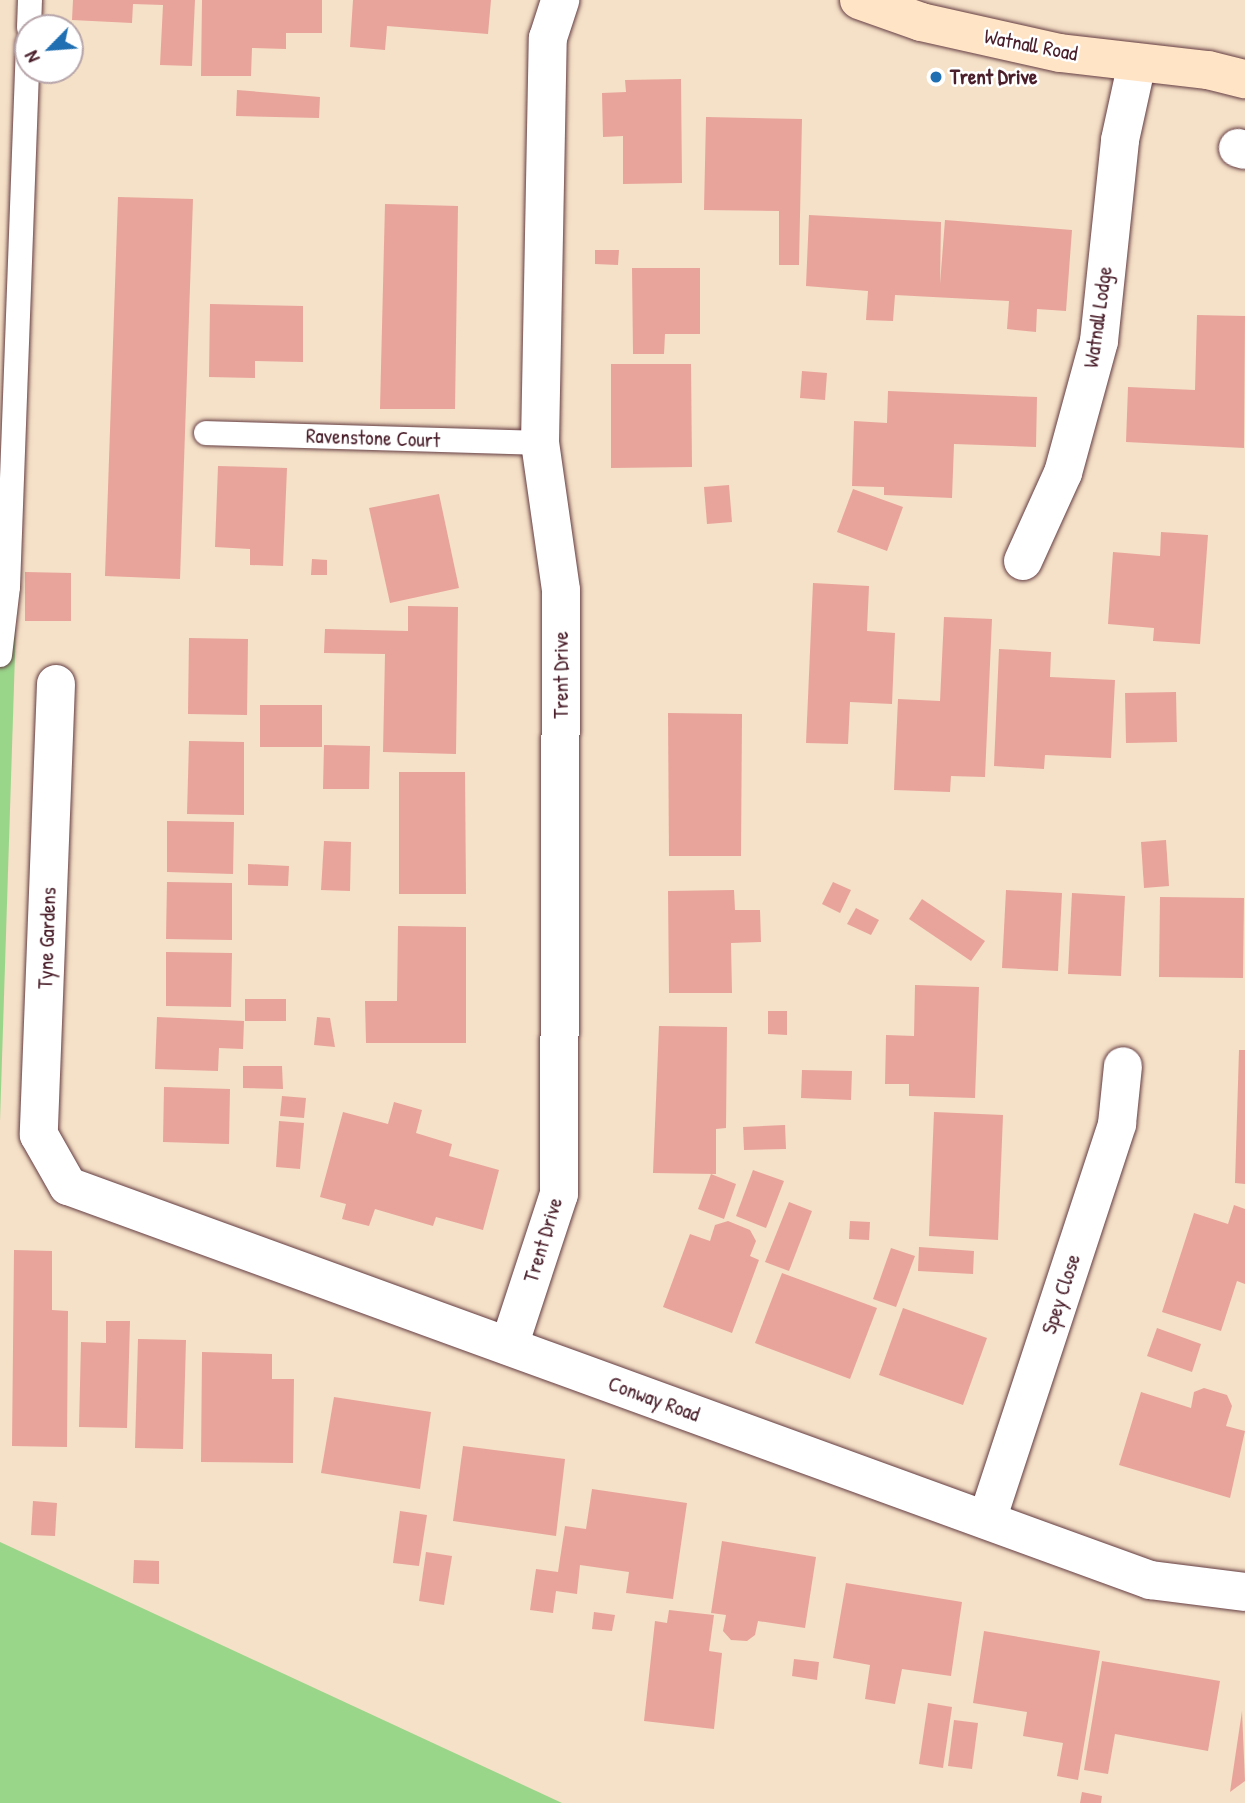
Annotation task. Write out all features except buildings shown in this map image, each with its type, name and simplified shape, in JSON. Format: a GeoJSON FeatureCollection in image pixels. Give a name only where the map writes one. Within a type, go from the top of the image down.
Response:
{"type":"FeatureCollection","features":[{"type":"Feature","properties":{"kind":"main road","name":"Watnall Road"},"geometry":{"type":"LineString","coordinates":[[859,0],[921,22],[1060,53],[1209,70],[1245,79]]}},
{"type":"Feature","properties":{"kind":"main road","name":"Watnall Road"},"geometry":{"type":"LineString","coordinates":[[1209,70],[1245,55]]}},
{"type":"Feature","properties":{"kind":"street","name":"Trent Drive"},"geometry":{"type":"LineString","coordinates":[[509,1346],[559,1194],[561,590],[540,443],[548,38],[560,0]]}},
{"type":"Feature","properties":{"kind":"street","name":"Watnall Lodge"},"geometry":{"type":"LineString","coordinates":[[1023,561],[1063,473],[1099,341],[1120,140],[1137,62]]}},
{"type":"Feature","properties":{"kind":"street","name":"Tyne Gardens"},"geometry":{"type":"LineString","coordinates":[[56,684],[39,1135],[68,1186]]}},
{"type":"Feature","properties":{"kind":"street","name":"Spey Close"},"geometry":{"type":"LineString","coordinates":[[987,1520],[1117,1124],[1124,1066]]}},
{"type":"Feature","properties":{"kind":"street","name":"Conway Road"},"geometry":{"type":"LineString","coordinates":[[68,1186],[1150,1580],[1245,1592]]}},
{"type":"Feature","properties":{"kind":"lane"},"geometry":{"type":"LineString","coordinates":[[0,655],[8,587],[26,84]]}},
{"type":"Feature","properties":{"kind":"lane","name":"Ravenstone Court"},"geometry":{"type":"LineString","coordinates":[[206,433],[540,443]]}},
{"type":"Feature","properties":{"kind":"green space"},"geometry":{"type":"Polygon","coordinates":[[[0,559],[18,561],[0,1121],[0,559]]]}},
{"type":"Feature","properties":{"kind":"green space"},"geometry":{"type":"Polygon","coordinates":[[[0,1542],[562,1803],[0,1803],[0,1542]]]}},
{"type":"Feature","properties":{"kind":"place","name":"Trent Drive"},"geometry":{"type":"Point","coordinates":[936,77]}}]}
